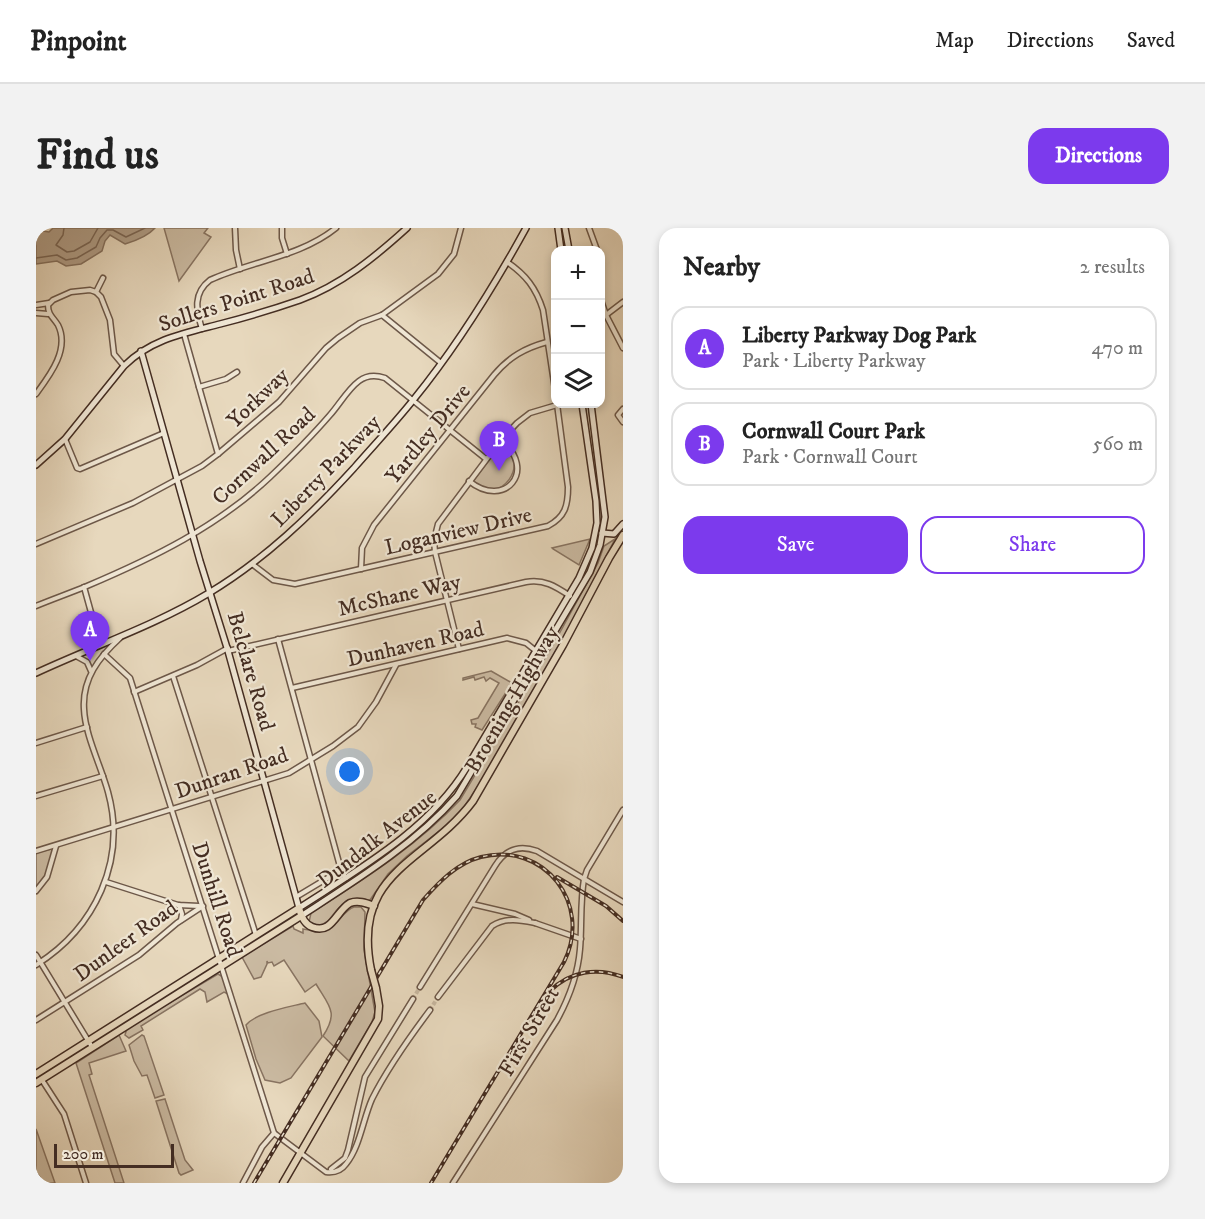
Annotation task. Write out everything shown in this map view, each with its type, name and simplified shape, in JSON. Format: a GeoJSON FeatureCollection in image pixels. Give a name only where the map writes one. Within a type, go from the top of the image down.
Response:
{"type":"FeatureCollection","features":[{"type":"Feature","properties":{"kind":"main road","name":"Sollers Point Road"},"geometry":{"type":"LineString","coordinates":[[36,465],[65,439],[124,366],[141,351],[159,341],[302,299],[339,282],[407,228]]}},
{"type":"Feature","properties":{"kind":"main road","name":"Liberty Parkway"},"geometry":{"type":"LineString","coordinates":[[36,673],[121,637],[211,592],[252,564],[280,541],[336,487],[413,400],[441,363],[507,262],[526,228]]}},
{"type":"Feature","properties":{"kind":"main road"},"geometry":{"type":"LineString","coordinates":[[558,228],[560,246]]}},
{"type":"Feature","properties":{"kind":"main road"},"geometry":{"type":"LineString","coordinates":[[565,228],[568,246]]}},
{"type":"Feature","properties":{"kind":"main road","name":"Belclare Road"},"geometry":{"type":"LineString","coordinates":[[141,351],[208,588],[228,650],[300,912]]}},
{"type":"Feature","properties":{"kind":"main road","name":"Dundalk Avenue"},"geometry":{"type":"LineString","coordinates":[[38,1077],[300,912],[439,816],[457,796],[542,655],[588,560],[596,531],[596,501],[583,408]]}},
{"type":"Feature","properties":{"kind":"main road","name":"Dundalk Avenue"},"geometry":{"type":"LineString","coordinates":[[221,962],[256,935],[300,912],[346,878],[386,854],[431,814],[450,793],[536,651],[595,561],[603,533],[605,508],[592,408]]}},
{"type":"Feature","properties":{"kind":"main road"},"geometry":{"type":"LineString","coordinates":[[596,531],[614,534],[623,524]]}},
{"type":"Feature","properties":{"kind":"main road","name":"Broening Highway"},"geometry":{"type":"LineString","coordinates":[[283,1183],[378,1019],[379,1006],[367,939],[379,893],[391,876],[413,855],[455,822],[472,801],[572,630],[623,535]]}},
{"type":"Feature","properties":{"kind":"main road"},"geometry":{"type":"LineString","coordinates":[[300,912],[309,926],[319,929],[329,926],[350,903],[361,902],[374,906]]}},
{"type":"Feature","properties":{"kind":"street"},"geometry":{"type":"LineString","coordinates":[[235,228],[240,269]]}},
{"type":"Feature","properties":{"kind":"street"},"geometry":{"type":"LineString","coordinates":[[282,228],[287,254]]}},
{"type":"Feature","properties":{"kind":"street"},"geometry":{"type":"LineString","coordinates":[[202,329],[197,307],[198,294],[210,280],[287,254],[320,239],[336,228]]}},
{"type":"Feature","properties":{"kind":"street","name":"Yorkway"},"geometry":{"type":"LineString","coordinates":[[36,544],[111,514],[177,480],[218,454],[279,402],[326,348],[338,338],[360,323],[382,315],[445,266],[456,248],[461,228]]}},
{"type":"Feature","properties":{"kind":"street"},"geometry":{"type":"LineString","coordinates":[[589,228],[596,246]]}},
{"type":"Feature","properties":{"kind":"street"},"geometry":{"type":"LineString","coordinates":[[621,228],[623,232]]}},
{"type":"Feature","properties":{"kind":"street"},"geometry":{"type":"LineString","coordinates":[[507,262],[523,274],[536,291],[543,310],[551,365]]}},
{"type":"Feature","properties":{"kind":"street"},"geometry":{"type":"LineString","coordinates":[[96,292],[103,278]]}},
{"type":"Feature","properties":{"kind":"street"},"geometry":{"type":"LineString","coordinates":[[36,305],[49,303],[70,292],[90,290],[96,292],[101,297],[110,320],[114,354],[124,366]]}},
{"type":"Feature","properties":{"kind":"street"},"geometry":{"type":"LineString","coordinates":[[601,300],[623,348]]}},
{"type":"Feature","properties":{"kind":"street"},"geometry":{"type":"LineString","coordinates":[[606,315],[623,302]]}},
{"type":"Feature","properties":{"kind":"street"},"geometry":{"type":"LineString","coordinates":[[48,314],[49,303]]}},
{"type":"Feature","properties":{"kind":"street"},"geometry":{"type":"LineString","coordinates":[[36,313],[48,314],[59,327],[62,337],[61,348],[52,369],[36,394]]}},
{"type":"Feature","properties":{"kind":"street"},"geometry":{"type":"LineString","coordinates":[[382,315],[441,363]]}},
{"type":"Feature","properties":{"kind":"street"},"geometry":{"type":"LineString","coordinates":[[184,333],[218,454]]}},
{"type":"Feature","properties":{"kind":"street","name":"Yardley Drive"},"geometry":{"type":"LineString","coordinates":[[362,569],[361,555],[368,534],[504,364],[524,349],[548,342]]}},
{"type":"Feature","properties":{"kind":"street"},"geometry":{"type":"LineString","coordinates":[[199,387],[226,379],[237,372]]}},
{"type":"Feature","properties":{"kind":"street","name":"Cornwall Road"},"geometry":{"type":"LineString","coordinates":[[36,606],[84,587],[193,535],[223,517],[249,497],[292,456],[362,379],[373,376],[385,378],[486,459]]}},
{"type":"Feature","properties":{"kind":"street"},"geometry":{"type":"LineString","coordinates":[[459,649],[435,552],[434,540],[438,524],[486,459],[517,423],[530,413],[551,406]]}},
{"type":"Feature","properties":{"kind":"street","name":"Loganview Drive"},"geometry":{"type":"LineString","coordinates":[[252,564],[273,580],[295,584],[548,526],[562,516],[568,501],[558,408]]}},
{"type":"Feature","properties":{"kind":"street"},"geometry":{"type":"LineString","coordinates":[[623,409],[618,415],[623,422]]}},
{"type":"Feature","properties":{"kind":"street"},"geometry":{"type":"LineString","coordinates":[[65,439],[77,468],[80,469],[164,433]]}},
{"type":"Feature","properties":{"kind":"street"},"geometry":{"type":"LineString","coordinates":[[470,481],[478,488],[491,492],[501,490],[512,482],[517,473],[516,459],[512,451],[501,440]]}},
{"type":"Feature","properties":{"kind":"street","name":"McShane Way"},"geometry":{"type":"LineString","coordinates":[[134,692],[228,650],[513,584],[539,580],[559,588],[572,597]]}},
{"type":"Feature","properties":{"kind":"street"},"geometry":{"type":"LineString","coordinates":[[84,587],[100,645]]}},
{"type":"Feature","properties":{"kind":"street"},"geometry":{"type":"LineString","coordinates":[[38,964],[78,929],[97,901],[106,882],[112,857],[111,803],[87,727],[84,700],[91,672],[104,654],[121,637]]}},
{"type":"Feature","properties":{"kind":"street","name":"Dunhaven Road"},"geometry":{"type":"LineString","coordinates":[[292,688],[507,638],[526,644],[542,655]]}},
{"type":"Feature","properties":{"kind":"street"},"geometry":{"type":"LineString","coordinates":[[278,639],[341,870],[346,878]]}},
{"type":"Feature","properties":{"kind":"street","name":"Dunhill Road"},"geometry":{"type":"LineString","coordinates":[[104,654],[128,675],[274,1133]]}},
{"type":"Feature","properties":{"kind":"street"},"geometry":{"type":"LineString","coordinates":[[76,656],[87,662],[91,672]]}},
{"type":"Feature","properties":{"kind":"street","name":"Dunran Road"},"geometry":{"type":"LineString","coordinates":[[36,851],[289,773],[358,727],[376,702],[396,665]]}},
{"type":"Feature","properties":{"kind":"street"},"geometry":{"type":"LineString","coordinates":[[172,676],[213,796],[256,935]]}},
{"type":"Feature","properties":{"kind":"street"},"geometry":{"type":"LineString","coordinates":[[36,743],[87,727]]}},
{"type":"Feature","properties":{"kind":"street"},"geometry":{"type":"LineString","coordinates":[[36,796],[103,776]]}},
{"type":"Feature","properties":{"kind":"street"},"geometry":{"type":"LineString","coordinates":[[585,879],[587,870],[623,810]]}},
{"type":"Feature","properties":{"kind":"street"},"geometry":{"type":"LineString","coordinates":[[36,891],[46,877],[56,846]]}},
{"type":"Feature","properties":{"kind":"street"},"geometry":{"type":"LineString","coordinates":[[420,987],[499,859],[516,848],[530,848],[537,851],[623,902]]}},
{"type":"Feature","properties":{"kind":"street","name":"Dundalk Avenue"},"geometry":{"type":"LineString","coordinates":[[296,897],[341,870]]}},
{"type":"Feature","properties":{"kind":"street","name":"First Street"},"geometry":{"type":"LineString","coordinates":[[453,1183],[564,1007],[576,974],[585,879]]}},
{"type":"Feature","properties":{"kind":"street"},"geometry":{"type":"LineString","coordinates":[[106,882],[178,905],[203,906]]}},
{"type":"Feature","properties":{"kind":"street"},"geometry":{"type":"LineString","coordinates":[[472,904],[515,914],[581,939]]}},
{"type":"Feature","properties":{"kind":"street"},"geometry":{"type":"LineString","coordinates":[[178,905],[181,909],[181,920]]}},
{"type":"Feature","properties":{"kind":"street","name":"Dunleer Road"},"geometry":{"type":"LineString","coordinates":[[36,1020],[139,955],[181,920],[203,906]]}},
{"type":"Feature","properties":{"kind":"street"},"geometry":{"type":"LineString","coordinates":[[438,997],[492,926],[498,922],[510,920],[535,923]]}},
{"type":"Feature","properties":{"kind":"street"},"geometry":{"type":"LineString","coordinates":[[36,955],[38,964],[65,1002],[90,1044]]}},
{"type":"Feature","properties":{"kind":"street"},"geometry":{"type":"LineString","coordinates":[[331,1169],[345,1158],[348,1150],[365,1077],[413,999]]}},
{"type":"Feature","properties":{"kind":"street"},"geometry":{"type":"LineString","coordinates":[[243,1183],[262,1147],[274,1133],[326,1172],[333,1173],[346,1165],[372,1100],[408,1038],[430,1010]]}},
{"type":"Feature","properties":{"kind":"street"},"geometry":{"type":"LineString","coordinates":[[38,1077],[64,1114],[86,1183]]}},
{"type":"Feature","properties":{"kind":"shaded area"},"geometry":{"type":"Polygon","coordinates":[[[164,228],[208,228],[204,233],[211,237],[179,281],[164,228]]]}},
{"type":"Feature","properties":{"kind":"shaded area"},"geometry":{"type":"Polygon","coordinates":[[[500,446],[510,453],[514,461],[513,471],[509,480],[502,486],[493,490],[483,488],[473,481],[500,446]]]}},
{"type":"Feature","properties":{"kind":"shaded area"},"geometry":{"type":"Polygon","coordinates":[[[590,539],[579,565],[552,548],[590,539]]]}},
{"type":"Feature","properties":{"kind":"shaded area"},"geometry":{"type":"Polygon","coordinates":[[[615,539],[570,626],[482,780],[462,810],[451,822],[388,874],[370,900],[345,904],[325,923],[314,926],[309,922],[311,913],[408,847],[460,800],[553,645],[598,563],[604,546],[615,539]]]}},
{"type":"Feature","properties":{"kind":"shaded area"},"geometry":{"type":"Polygon","coordinates":[[[491,671],[512,683],[482,730],[475,727],[476,724],[472,724],[471,720],[478,718],[499,683],[490,678],[486,681],[484,677],[475,680],[474,677],[463,680],[463,678],[491,671]]]}},
{"type":"Feature","properties":{"kind":"shaded area"},"geometry":{"type":"Polygon","coordinates":[[[51,849],[53,852],[46,875],[36,889],[36,853],[51,849]]]}},
{"type":"Feature","properties":{"kind":"shaded area"},"geometry":{"type":"Polygon","coordinates":[[[354,907],[361,907],[365,912],[364,950],[375,1012],[372,1022],[349,1061],[323,1036],[328,1028],[331,1015],[328,1004],[316,984],[305,992],[284,960],[274,966],[272,962],[267,961],[261,977],[254,979],[242,957],[293,926],[294,929],[303,933],[303,929],[323,931],[328,929],[354,907]]]}},
{"type":"Feature","properties":{"kind":"shaded area"},"geometry":{"type":"Polygon","coordinates":[[[218,974],[223,977],[228,994],[224,992],[207,1002],[205,992],[200,989],[141,1026],[143,1030],[129,1038],[125,1035],[127,1028],[218,974]]]}},
{"type":"Feature","properties":{"kind":"shaded area"},"geometry":{"type":"Polygon","coordinates":[[[305,1003],[319,1021],[322,1037],[291,1078],[280,1083],[265,1080],[246,1025],[265,1013],[305,1003]]]}},
{"type":"Feature","properties":{"kind":"shaded area"},"geometry":{"type":"Polygon","coordinates":[[[119,1035],[126,1051],[89,1063],[92,1074],[89,1075],[124,1183],[115,1183],[76,1063],[119,1035]]]}},
{"type":"Feature","properties":{"kind":"shaded area"},"geometry":{"type":"Polygon","coordinates":[[[142,1035],[164,1095],[155,1098],[147,1075],[142,1076],[129,1045],[142,1035]]]}},
{"type":"Feature","properties":{"kind":"shaded area"},"geometry":{"type":"Polygon","coordinates":[[[165,1099],[185,1160],[193,1170],[181,1175],[156,1101],[165,1099]]]}},
{"type":"Feature","properties":{"kind":"shaded area"},"geometry":{"type":"Polygon","coordinates":[[[36,1129],[55,1183],[36,1183],[40,1177],[36,1172],[36,1129]]]}},
{"type":"Feature","properties":{"kind":"water"},"geometry":{"type":"Polygon","coordinates":[[[53,228],[155,228],[145,236],[125,244],[110,235],[102,251],[81,264],[66,266],[57,261],[36,264],[36,230],[49,232],[53,228]]]}},
{"type":"Feature","properties":{"kind":"tunnel"},"geometry":{"type":"LineString","coordinates":[[413,999],[420,987]]}},
{"type":"Feature","properties":{"kind":"tunnel"},"geometry":{"type":"LineString","coordinates":[[430,1010],[438,997]]}},
{"type":"Feature","properties":{"kind":"railway"},"geometry":{"type":"LineString","coordinates":[[254,1183],[423,900],[449,874],[472,860],[504,855],[525,858],[543,868],[557,882],[567,899],[572,919],[571,940],[564,962],[431,1183]]}},
{"type":"Feature","properties":{"kind":"railway"},"geometry":{"type":"LineString","coordinates":[[557,877],[606,906],[623,921]]}},
{"type":"Feature","properties":{"kind":"railway"},"geometry":{"type":"LineString","coordinates":[[550,991],[566,979],[584,973],[603,972],[623,977]]}},
{"type":"Feature","properties":{"kind":"place","name":"Cornwall Court Park"},"geometry":{"type":"Point","coordinates":[499,471]}},
{"type":"Feature","properties":{"kind":"place","name":"Liberty Parkway Dog Park"},"geometry":{"type":"Point","coordinates":[90,661]}}]}
